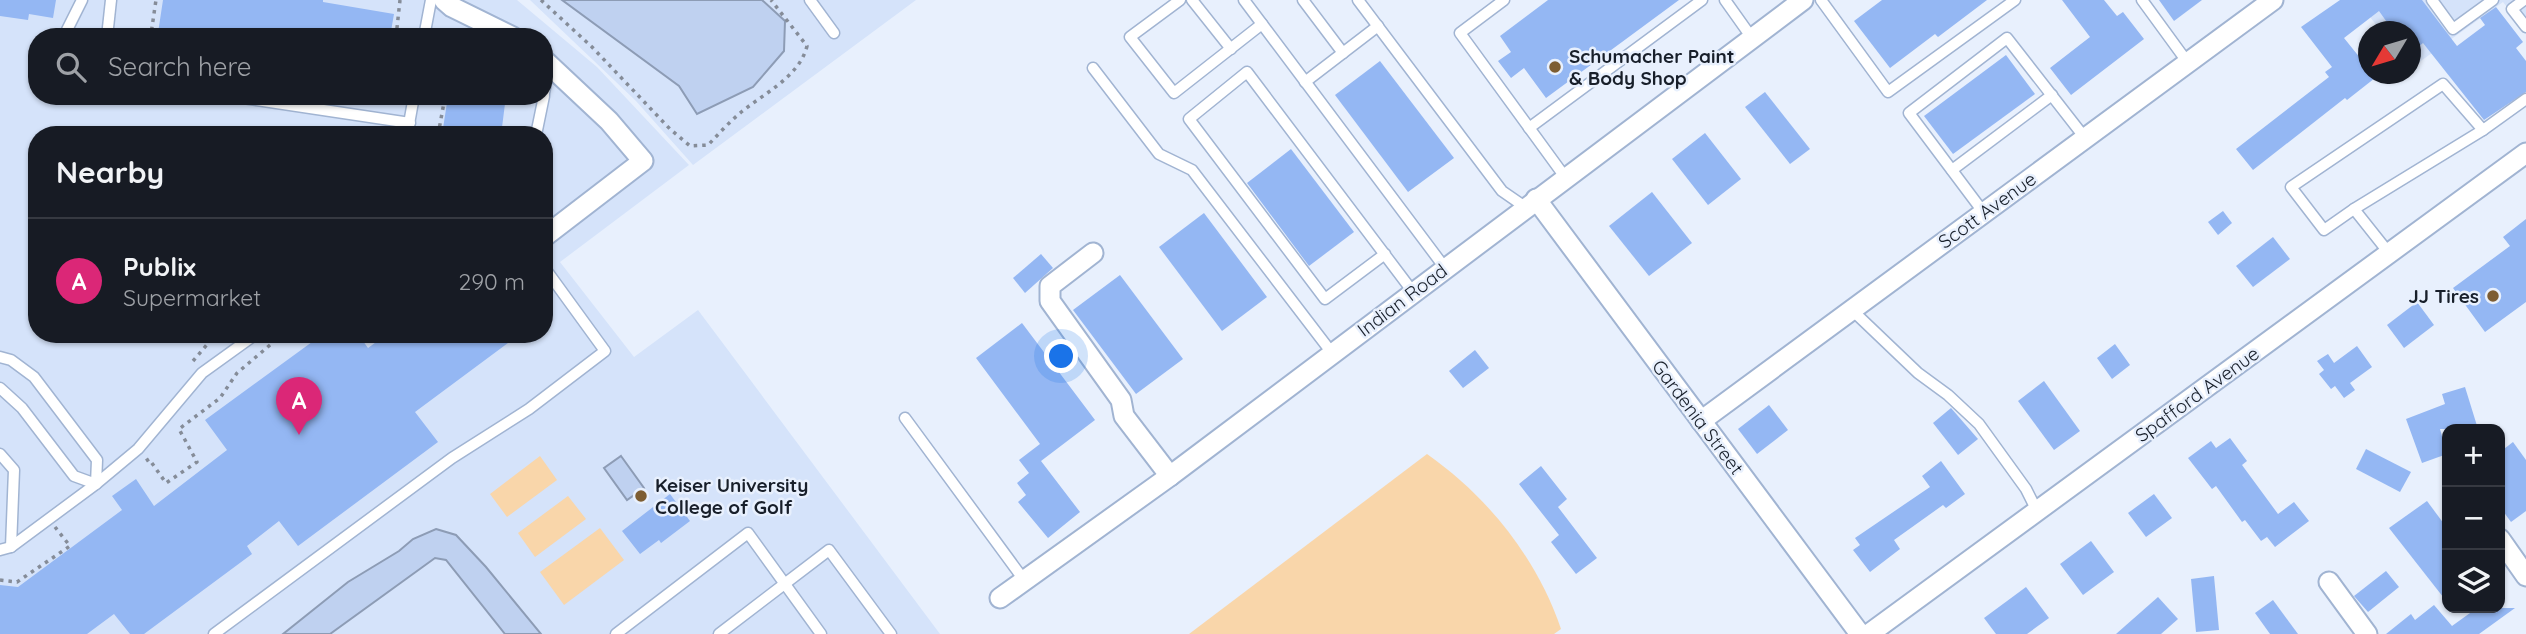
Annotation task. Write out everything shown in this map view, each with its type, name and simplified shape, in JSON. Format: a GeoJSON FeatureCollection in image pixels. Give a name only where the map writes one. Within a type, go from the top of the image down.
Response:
{"type":"FeatureCollection","features":[{"type":"Feature","properties":{"kind":"street"},"geometry":{"type":"LineString","coordinates":[[444,0],[452,8],[494,28]]}},
{"type":"Feature","properties":{"kind":"street","name":"Scott Avenue"},"geometry":{"type":"LineString","coordinates":[[1701,421],[2273,0]]}},
{"type":"Feature","properties":{"kind":"street","name":"Indian Road"},"geometry":{"type":"LineString","coordinates":[[1000,598],[1170,476],[1752,38],[1793,3]]}},
{"type":"Feature","properties":{"kind":"street"},"geometry":{"type":"LineString","coordinates":[[553,68],[608,121],[643,161],[553,230]]}},
{"type":"Feature","properties":{"kind":"street","name":"Spafford Avenue"},"geometry":{"type":"LineString","coordinates":[[1869,634],[2526,153]]}},
{"type":"Feature","properties":{"kind":"street","name":"Gardenia Street"},"geometry":{"type":"LineString","coordinates":[[1530,203],[1701,421],[1860,634]]}},
{"type":"Feature","properties":{"kind":"street"},"geometry":{"type":"LineString","coordinates":[[1093,253],[1050,286],[1050,301],[1121,400],[1124,416],[1170,476]]}},
{"type":"Feature","properties":{"kind":"street"},"geometry":{"type":"LineString","coordinates":[[2505,546],[2526,576]]}},
{"type":"Feature","properties":{"kind":"street"},"geometry":{"type":"LineString","coordinates":[[2329,582],[2367,634]]}},
{"type":"Feature","properties":{"kind":"lane"},"geometry":{"type":"LineString","coordinates":[[68,28],[82,0]]}},
{"type":"Feature","properties":{"kind":"lane"},"geometry":{"type":"LineString","coordinates":[[108,28],[111,0]]}},
{"type":"Feature","properties":{"kind":"lane"},"geometry":{"type":"LineString","coordinates":[[426,28],[431,0]]}},
{"type":"Feature","properties":{"kind":"lane"},"geometry":{"type":"LineString","coordinates":[[810,0],[834,33]]}},
{"type":"Feature","properties":{"kind":"lane"},"geometry":{"type":"LineString","coordinates":[[1180,0],[1130,37],[1174,93],[1262,24]]}},
{"type":"Feature","properties":{"kind":"lane"},"geometry":{"type":"LineString","coordinates":[[1192,0],[1231,49]]}},
{"type":"Feature","properties":{"kind":"lane"},"geometry":{"type":"LineString","coordinates":[[1244,0],[1445,268]]}},
{"type":"Feature","properties":{"kind":"lane"},"geometry":{"type":"LineString","coordinates":[[1303,0],[1343,53]]}},
{"type":"Feature","properties":{"kind":"lane"},"geometry":{"type":"LineString","coordinates":[[1358,0],[1502,191],[1530,203]]}},
{"type":"Feature","properties":{"kind":"lane"},"geometry":{"type":"LineString","coordinates":[[1504,0],[1460,33],[1564,177]]}},
{"type":"Feature","properties":{"kind":"lane"},"geometry":{"type":"LineString","coordinates":[[1529,128],[1702,0]]}},
{"type":"Feature","properties":{"kind":"lane"},"geometry":{"type":"LineString","coordinates":[[1724,0],[1752,38]]}},
{"type":"Feature","properties":{"kind":"lane"},"geometry":{"type":"LineString","coordinates":[[1821,0],[1888,92],[2015,0]]}},
{"type":"Feature","properties":{"kind":"lane"},"geometry":{"type":"LineString","coordinates":[[2142,0],[2188,63]]}},
{"type":"Feature","properties":{"kind":"lane"},"geometry":{"type":"LineString","coordinates":[[2432,0],[2453,29],[2493,0]]}},
{"type":"Feature","properties":{"kind":"lane"},"geometry":{"type":"LineString","coordinates":[[2524,0],[2512,9],[2526,27]]}},
{"type":"Feature","properties":{"kind":"lane"},"geometry":{"type":"LineString","coordinates":[[1305,82],[1378,26]]}},
{"type":"Feature","properties":{"kind":"lane"},"geometry":{"type":"LineString","coordinates":[[1984,213],[1909,113],[1996,46],[2007,38],[2085,138]]}},
{"type":"Feature","properties":{"kind":"lane"},"geometry":{"type":"LineString","coordinates":[[1093,68],[1159,154],[1192,170],[1332,353]]}},
{"type":"Feature","properties":{"kind":"lane"},"geometry":{"type":"LineString","coordinates":[[1385,254],[1325,299],[1189,119],[1247,72],[1385,254],[1413,292]]}},
{"type":"Feature","properties":{"kind":"lane"},"geometry":{"type":"LineString","coordinates":[[2483,130],[2443,84],[2291,187],[2324,230],[2483,130],[2526,99]]}},
{"type":"Feature","properties":{"kind":"lane"},"geometry":{"type":"LineString","coordinates":[[1952,170],[2052,95]]}},
{"type":"Feature","properties":{"kind":"lane"},"geometry":{"type":"LineString","coordinates":[[290,105],[410,123]]}},
{"type":"Feature","properties":{"kind":"lane"},"geometry":{"type":"LineString","coordinates":[[409,126],[413,105]]}},
{"type":"Feature","properties":{"kind":"lane"},"geometry":{"type":"LineString","coordinates":[[538,126],[542,105]]}},
{"type":"Feature","properties":{"kind":"lane"},"geometry":{"type":"LineString","coordinates":[[2354,209],[2389,253]]}},
{"type":"Feature","properties":{"kind":"lane"},"geometry":{"type":"LineString","coordinates":[[214,634],[452,457],[529,409],[605,351],[553,279]]}},
{"type":"Feature","properties":{"kind":"lane"},"geometry":{"type":"LineString","coordinates":[[1852,310],[1918,373],[1948,395],[1979,424],[2026,489],[2037,511]]}},
{"type":"Feature","properties":{"kind":"lane"},"geometry":{"type":"LineString","coordinates":[[0,550],[11,547],[138,449],[202,373],[244,343]]}},
{"type":"Feature","properties":{"kind":"lane"},"geometry":{"type":"LineString","coordinates":[[0,358],[11,360],[34,377],[97,460],[96,484]]}},
{"type":"Feature","properties":{"kind":"lane"},"geometry":{"type":"LineString","coordinates":[[0,388],[22,408],[74,476],[96,484]]}},
{"type":"Feature","properties":{"kind":"lane"},"geometry":{"type":"LineString","coordinates":[[905,418],[1024,580]]}},
{"type":"Feature","properties":{"kind":"lane"},"geometry":{"type":"LineString","coordinates":[[0,454],[14,470],[11,547]]}},
{"type":"Feature","properties":{"kind":"lane"},"geometry":{"type":"LineString","coordinates":[[616,634],[748,533],[821,634]]}},
{"type":"Feature","properties":{"kind":"lane"},"geometry":{"type":"LineString","coordinates":[[719,634],[829,550],[891,634]]}},
{"type":"Feature","properties":{"kind":"path"},"geometry":{"type":"LineString","coordinates":[[152,28],[156,0]]}},
{"type":"Feature","properties":{"kind":"path"},"geometry":{"type":"LineString","coordinates":[[397,28],[400,0]]}},
{"type":"Feature","properties":{"kind":"path"},"geometry":{"type":"LineString","coordinates":[[541,0],[592,47],[670,129],[690,146],[708,145],[739,113],[773,88],[804,57],[807,46],[771,0]]}},
{"type":"Feature","properties":{"kind":"path"},"geometry":{"type":"LineString","coordinates":[[439,126],[443,105]]}},
{"type":"Feature","properties":{"kind":"path"},"geometry":{"type":"LineString","coordinates":[[193,361],[208,343]]}},
{"type":"Feature","properties":{"kind":"path"},"geometry":{"type":"LineString","coordinates":[[139,467],[149,459],[166,483],[197,462],[179,429],[220,398],[237,373],[272,343]]}},
{"type":"Feature","properties":{"kind":"path"},"geometry":{"type":"LineString","coordinates":[[0,580],[17,582],[70,546],[55,527]]}},
{"type":"Feature","properties":{"kind":"shaded area"},"geometry":{"type":"Polygon","coordinates":[[[0,0],[517,0],[550,28],[28,28],[28,105],[553,105],[553,30],[597,67],[689,165],[560,262],[634,357],[698,310],[940,634],[0,634],[0,0]]]}},
{"type":"Feature","properties":{"kind":"shaded area"},"geometry":{"type":"Polygon","coordinates":[[[530,0],[916,0],[693,165],[636,101],[530,0]]]}},
{"type":"Feature","properties":{"kind":"shaded area"},"geometry":{"type":"Polygon","coordinates":[[[562,0],[762,0],[785,21],[784,51],[753,87],[697,114],[679,86],[562,0]]]}},
{"type":"Feature","properties":{"kind":"shaded area"},"geometry":{"type":"Polygon","coordinates":[[[2357,0],[2526,0],[2526,31],[2503,2],[2421,61],[2421,21],[2373,21],[2357,0]]]}},
{"type":"Feature","properties":{"kind":"shaded area"},"geometry":{"type":"Polygon","coordinates":[[[1427,454],[1470,490],[1508,531],[1539,578],[1561,629],[1554,634],[1189,634],[1427,454]]]}},
{"type":"Feature","properties":{"kind":"shaded area"},"geometry":{"type":"Polygon","coordinates":[[[540,456],[557,480],[507,517],[490,494],[540,456]]]}},
{"type":"Feature","properties":{"kind":"shaded area"},"geometry":{"type":"Polygon","coordinates":[[[621,456],[644,488],[627,500],[604,468],[621,456]]]}},
{"type":"Feature","properties":{"kind":"shaded area"},"geometry":{"type":"Polygon","coordinates":[[[568,496],[586,519],[535,557],[518,533],[568,496]]]}},
{"type":"Feature","properties":{"kind":"shaded area"},"geometry":{"type":"Polygon","coordinates":[[[600,528],[624,560],[564,605],[540,572],[600,528]]]}},
{"type":"Feature","properties":{"kind":"shaded area"},"geometry":{"type":"Polygon","coordinates":[[[436,529],[456,535],[541,634],[505,634],[446,560],[435,558],[330,634],[283,634],[348,582],[399,551],[413,539],[436,529]]]}},
{"type":"Feature","properties":{"kind":"building"},"geometry":{"type":"Polygon","coordinates":[[[0,0],[56,0],[53,18],[29,14],[28,20],[0,16],[0,0]]]}},
{"type":"Feature","properties":{"kind":"building"},"geometry":{"type":"Polygon","coordinates":[[[163,0],[323,0],[394,14],[392,28],[159,28],[163,0]]]}},
{"type":"Feature","properties":{"kind":"building","name":"Schumacher Paint & Body Shop"},"geometry":{"type":"Polygon","coordinates":[[[1548,0],[1679,0],[1546,98],[1524,68],[1511,78],[1498,61],[1511,52],[1500,36],[1548,0]]]}},
{"type":"Feature","properties":{"kind":"building"},"geometry":{"type":"Polygon","coordinates":[[[1882,0],[1987,0],[1938,37],[1935,34],[1890,68],[1854,21],[1882,0]]]}},
{"type":"Feature","properties":{"kind":"building"},"geometry":{"type":"Polygon","coordinates":[[[2062,0],[2104,0],[2117,16],[2123,12],[2144,39],[2071,95],[2050,68],[2090,37],[2062,0]]]}},
{"type":"Feature","properties":{"kind":"building"},"geometry":{"type":"Polygon","coordinates":[[[2159,0],[2202,0],[2174,21],[2159,0]]]}},
{"type":"Feature","properties":{"kind":"building"},"geometry":{"type":"Polygon","coordinates":[[[2340,0],[2422,0],[2457,46],[2485,25],[2480,18],[2496,7],[2523,42],[2516,48],[2526,61],[2526,92],[2484,120],[2423,43],[2421,45],[2421,21],[2386,21],[2379,11],[2366,21],[2358,21],[2358,27],[2344,38],[2358,55],[2358,84],[2367,84],[2347,100],[2345,98],[2253,170],[2236,149],[2329,77],[2325,72],[2332,67],[2301,27],[2340,0]]]}},
{"type":"Feature","properties":{"kind":"building"},"geometry":{"type":"Polygon","coordinates":[[[2006,55],[2035,94],[1953,154],[1924,116],[2006,55]]]}},
{"type":"Feature","properties":{"kind":"building"},"geometry":{"type":"Polygon","coordinates":[[[1380,61],[1454,158],[1408,192],[1335,95],[1380,61]]]}},
{"type":"Feature","properties":{"kind":"building"},"geometry":{"type":"Polygon","coordinates":[[[1765,92],[1810,149],[1790,164],[1745,107],[1765,92]]]}},
{"type":"Feature","properties":{"kind":"building"},"geometry":{"type":"Polygon","coordinates":[[[447,105],[505,105],[502,126],[443,126],[447,105]]]}},
{"type":"Feature","properties":{"kind":"building"},"geometry":{"type":"Polygon","coordinates":[[[1705,133],[1741,179],[1708,205],[1672,159],[1705,133]]]}},
{"type":"Feature","properties":{"kind":"building"},"geometry":{"type":"Polygon","coordinates":[[[1291,149],[1354,232],[1309,266],[1247,183],[1291,149]]]}},
{"type":"Feature","properties":{"kind":"building"},"geometry":{"type":"Polygon","coordinates":[[[1652,192],[1692,243],[1649,276],[1609,226],[1652,192]]]}},
{"type":"Feature","properties":{"kind":"building"},"geometry":{"type":"Polygon","coordinates":[[[2223,211],[2232,223],[2218,235],[2208,222],[2223,211]]]}},
{"type":"Feature","properties":{"kind":"building"},"geometry":{"type":"Polygon","coordinates":[[[1204,213],[1267,297],[1222,331],[1159,247],[1204,213]]]}},
{"type":"Feature","properties":{"kind":"building","name":"JJ Tires"},"geometry":{"type":"Polygon","coordinates":[[[2526,219],[2526,302],[2485,332],[2453,288],[2510,246],[2503,237],[2526,219]]]}},
{"type":"Feature","properties":{"kind":"building"},"geometry":{"type":"Polygon","coordinates":[[[2273,237],[2290,259],[2253,287],[2236,266],[2273,237]]]}},
{"type":"Feature","properties":{"kind":"building"},"geometry":{"type":"Polygon","coordinates":[[[1041,254],[1053,268],[1025,293],[1013,278],[1041,254]]]}},
{"type":"Feature","properties":{"kind":"building"},"geometry":{"type":"Polygon","coordinates":[[[1120,275],[1183,359],[1136,394],[1073,310],[1120,275]]]}},
{"type":"Feature","properties":{"kind":"building"},"geometry":{"type":"Polygon","coordinates":[[[2417,302],[2434,325],[2404,348],[2387,325],[2417,302]]]}},
{"type":"Feature","properties":{"kind":"building"},"geometry":{"type":"Polygon","coordinates":[[[1022,323],[1095,420],[1041,461],[1080,512],[1048,538],[1018,502],[1026,495],[1017,483],[1029,473],[1019,460],[1040,444],[976,358],[1022,323]]]}},
{"type":"Feature","properties":{"kind":"building"},"geometry":{"type":"Polygon","coordinates":[[[311,343],[364,343],[368,348],[375,343],[508,343],[415,412],[438,442],[298,546],[279,521],[247,546],[252,554],[144,634],[130,634],[114,614],[87,634],[0,634],[0,585],[18,587],[122,510],[112,496],[136,479],[154,506],[227,450],[205,420],[311,343]]]}},
{"type":"Feature","properties":{"kind":"building"},"geometry":{"type":"Polygon","coordinates":[[[2115,344],[2130,365],[2112,379],[2097,358],[2115,344]]]}},
{"type":"Feature","properties":{"kind":"building"},"geometry":{"type":"Polygon","coordinates":[[[2357,346],[2372,367],[2350,383],[2355,390],[2344,398],[2335,386],[2331,389],[2319,374],[2324,370],[2317,361],[2328,354],[2334,363],[2357,346]]]}},
{"type":"Feature","properties":{"kind":"building"},"geometry":{"type":"Polygon","coordinates":[[[1475,350],[1489,368],[1463,388],[1449,371],[1475,350]]]}},
{"type":"Feature","properties":{"kind":"building"},"geometry":{"type":"Polygon","coordinates":[[[2044,381],[2080,431],[2054,450],[2018,401],[2044,381]]]}},
{"type":"Feature","properties":{"kind":"building"},"geometry":{"type":"Polygon","coordinates":[[[2465,387],[2476,424],[2442,424],[2442,456],[2422,463],[2406,419],[2445,404],[2442,394],[2465,387]]]}},
{"type":"Feature","properties":{"kind":"building"},"geometry":{"type":"Polygon","coordinates":[[[1769,405],[1788,430],[1757,454],[1738,429],[1769,405]]]}},
{"type":"Feature","properties":{"kind":"building"},"geometry":{"type":"Polygon","coordinates":[[[1951,408],[1978,439],[1958,455],[1933,423],[1951,408]]]}},
{"type":"Feature","properties":{"kind":"building"},"geometry":{"type":"Polygon","coordinates":[[[2230,438],[2247,461],[2242,465],[2278,514],[2294,502],[2309,521],[2275,547],[2267,537],[2261,541],[2245,520],[2242,522],[2216,486],[2212,489],[2188,458],[2211,441],[2216,448],[2230,438]]]}},
{"type":"Feature","properties":{"kind":"building"},"geometry":{"type":"Polygon","coordinates":[[[2513,442],[2526,460],[2526,511],[2511,522],[2505,514],[2505,448],[2513,442]]]}},
{"type":"Feature","properties":{"kind":"building"},"geometry":{"type":"Polygon","coordinates":[[[2366,449],[2411,472],[2400,492],[2356,469],[2366,449]]]}},
{"type":"Feature","properties":{"kind":"building"},"geometry":{"type":"Polygon","coordinates":[[[1941,461],[1965,494],[1946,508],[1943,505],[1894,540],[1900,549],[1870,572],[1853,550],[1860,545],[1855,538],[1930,487],[1922,476],[1941,461]]]}},
{"type":"Feature","properties":{"kind":"building"},"geometry":{"type":"Polygon","coordinates":[[[1541,466],[1567,499],[1558,507],[1597,558],[1576,574],[1551,542],[1559,535],[1519,484],[1541,466]]]}},
{"type":"Feature","properties":{"kind":"building"},"geometry":{"type":"Polygon","coordinates":[[[670,494],[690,521],[661,543],[659,540],[640,554],[622,531],[670,494]]]}},
{"type":"Feature","properties":{"kind":"building"},"geometry":{"type":"Polygon","coordinates":[[[2154,494],[2172,518],[2146,537],[2128,513],[2154,494]]]}},
{"type":"Feature","properties":{"kind":"building"},"geometry":{"type":"Polygon","coordinates":[[[2427,501],[2442,521],[2442,596],[2389,528],[2427,501]]]}},
{"type":"Feature","properties":{"kind":"building"},"geometry":{"type":"Polygon","coordinates":[[[2091,541],[2114,572],[2083,595],[2060,564],[2091,541]]]}},
{"type":"Feature","properties":{"kind":"building"},"geometry":{"type":"Polygon","coordinates":[[[2386,571],[2399,587],[2368,612],[2354,596],[2386,571]]]}},
{"type":"Feature","properties":{"kind":"building"},"geometry":{"type":"Polygon","coordinates":[[[2214,576],[2219,630],[2196,632],[2191,579],[2214,576]]]}},
{"type":"Feature","properties":{"kind":"building"},"geometry":{"type":"Polygon","coordinates":[[[2026,587],[2049,618],[2027,634],[1996,634],[1984,618],[2026,587]]]}},
{"type":"Feature","properties":{"kind":"building"},"geometry":{"type":"Polygon","coordinates":[[[2158,597],[2178,619],[2161,634],[2116,634],[2158,597]]]}},
{"type":"Feature","properties":{"kind":"building"},"geometry":{"type":"Polygon","coordinates":[[[2273,600],[2298,634],[2270,634],[2255,613],[2273,600]]]}},
{"type":"Feature","properties":{"kind":"building"},"geometry":{"type":"Polygon","coordinates":[[[2434,605],[2452,626],[2470,613],[2505,613],[2505,608],[2515,608],[2479,634],[2386,634],[2411,614],[2415,620],[2434,605]]]}},
{"type":"Feature","properties":{"kind":"place","name":"Schumacher Paint & Body Shop"},"geometry":{"type":"Point","coordinates":[1555,67]}},
{"type":"Feature","properties":{"kind":"place","name":"JJ Tires"},"geometry":{"type":"Point","coordinates":[2493,296]}},
{"type":"Feature","properties":{"kind":"place","name":"Publix"},"geometry":{"type":"Point","coordinates":[299,435]}},
{"type":"Feature","properties":{"kind":"place","name":"Keiser University College of Golf"},"geometry":{"type":"Point","coordinates":[641,496]}}]}
